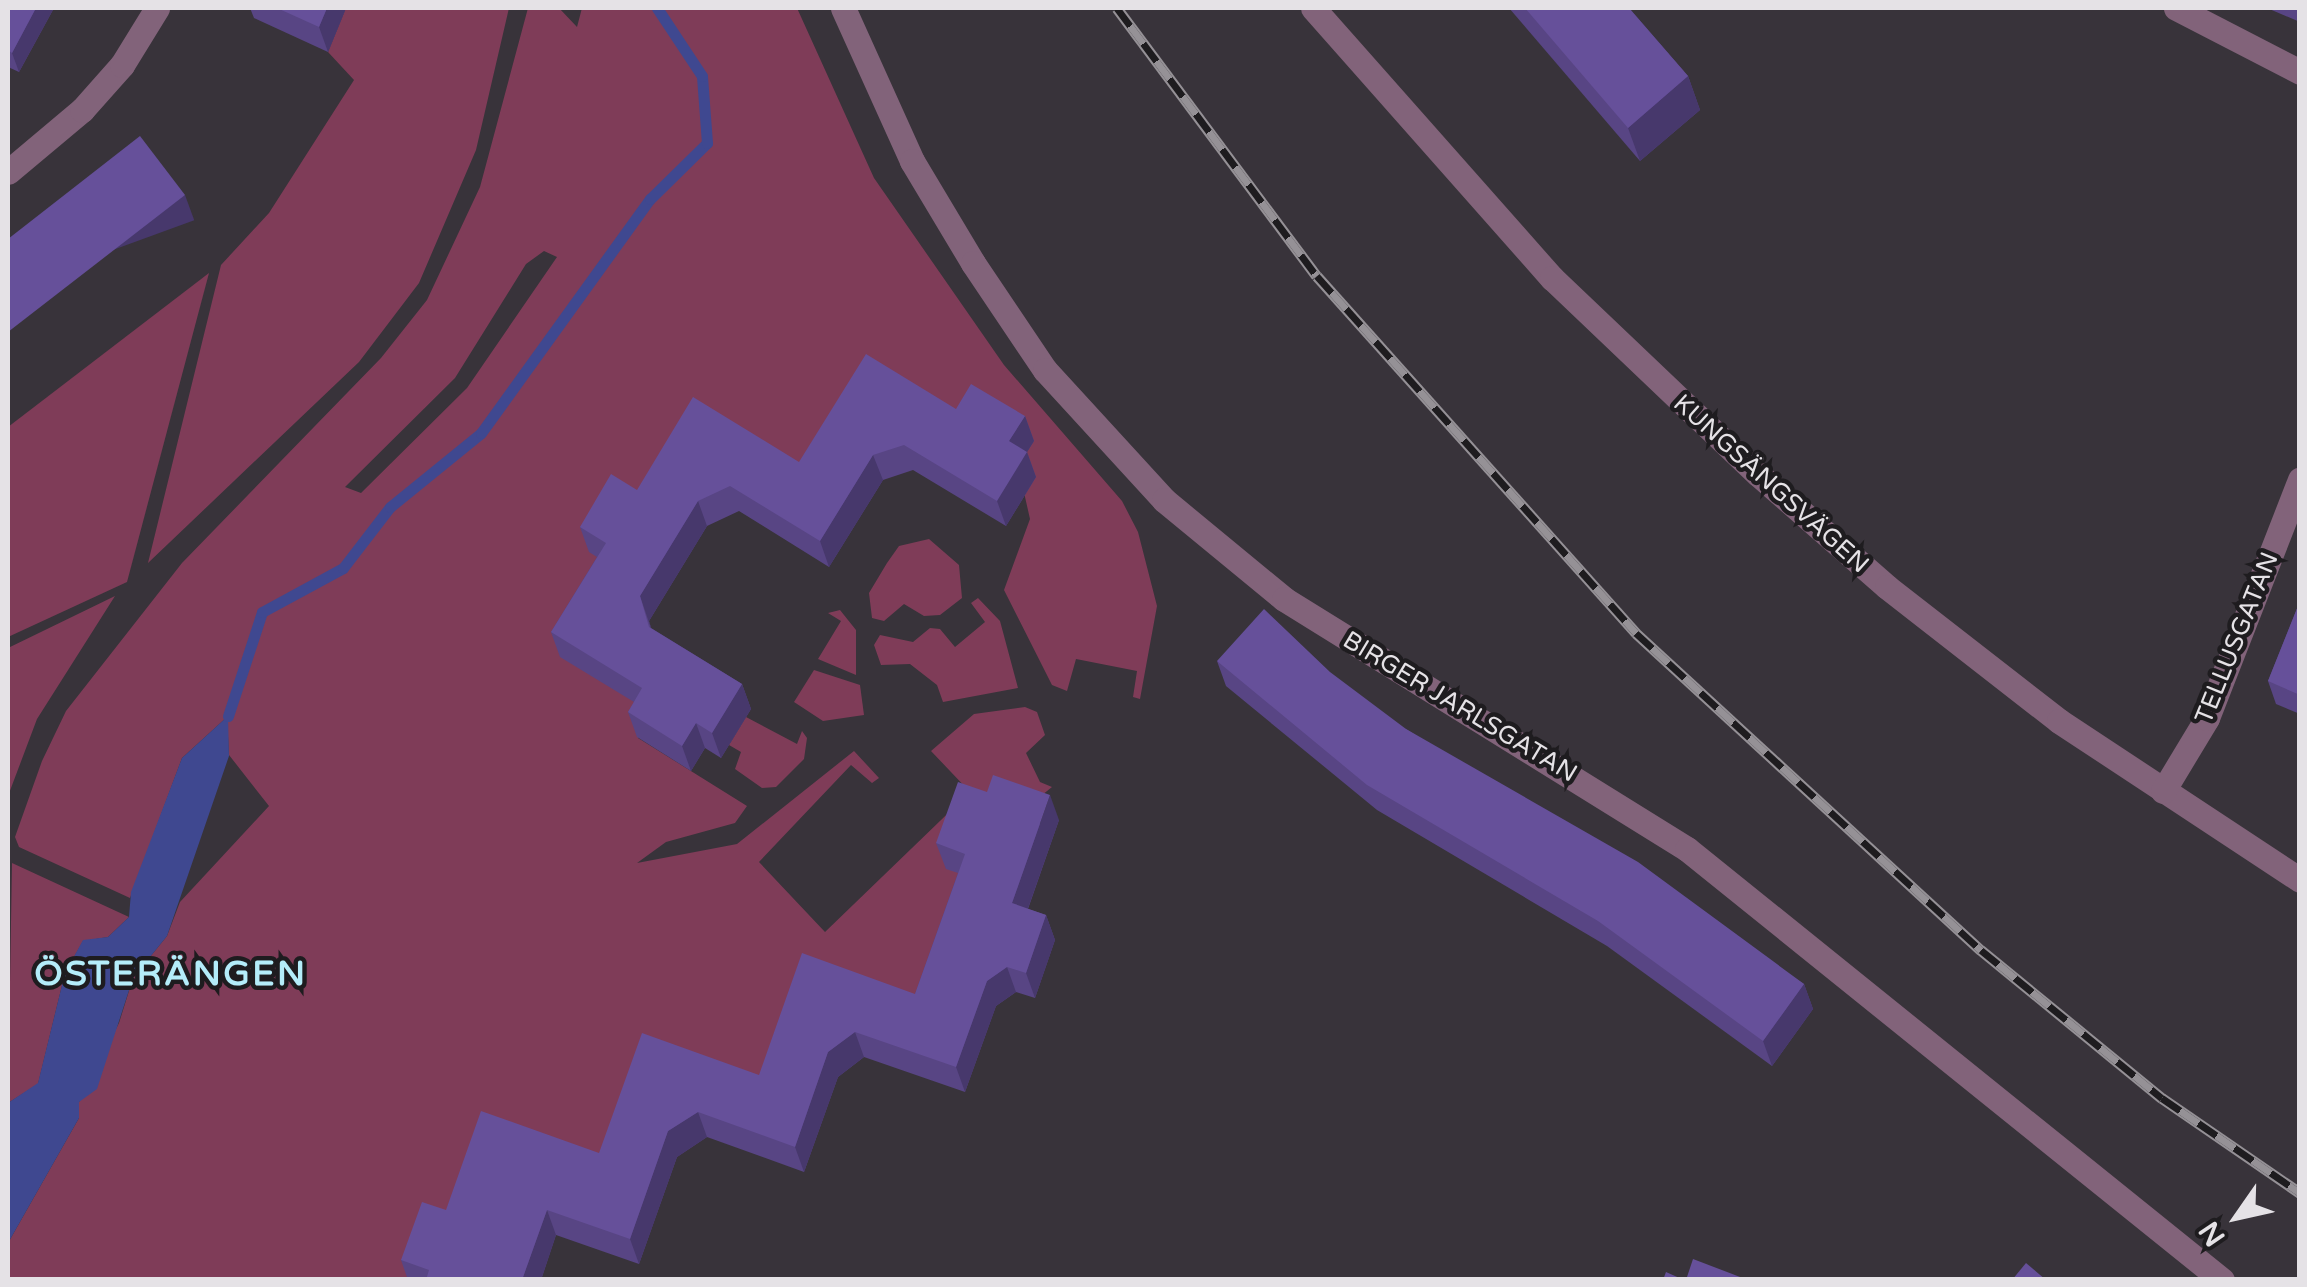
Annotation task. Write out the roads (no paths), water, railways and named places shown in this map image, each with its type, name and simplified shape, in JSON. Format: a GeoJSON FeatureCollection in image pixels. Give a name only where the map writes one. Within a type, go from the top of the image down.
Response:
{"type":"FeatureCollection","features":[{"type":"Feature","properties":{"kind":"street"},"geometry":{"type":"LineString","coordinates":[[8,172],[92,99],[156,8]]}},
{"type":"Feature","properties":{"kind":"street","name":"BIRGER JARLSGATAN"},"geometry":{"type":"LineString","coordinates":[[844,8],[912,162],[973,264],[1044,370],[1164,500],[1284,600],[1687,849],[2222,1280]]}},
{"type":"Feature","properties":{"kind":"street","name":"KUNGSÄNGSVÄGEN"},"geometry":{"type":"LineString","coordinates":[[1313,8],[1454,172],[1652,378],[1887,587],[2059,721],[2300,880]]}},
{"type":"Feature","properties":{"kind":"street"},"geometry":{"type":"LineString","coordinates":[[2176,8],[2300,72]]}},
{"type":"Feature","properties":{"kind":"street","name":"TELLUSGATAN"},"geometry":{"type":"LineString","coordinates":[[2163,791],[2208,718],[2300,479]]}},
{"type":"Feature","properties":{"kind":"water"},"geometry":{"type":"Polygon","coordinates":[[[228,716],[229,756],[167,936],[133,978],[97,1089],[79,1102],[79,1118],[8,1243],[8,1103],[38,1083],[65,973],[83,940],[108,937],[129,917],[131,892],[182,758],[228,716]]]}},
{"type":"Feature","properties":{"kind":"waterway"},"geometry":{"type":"LineString","coordinates":[[228,716],[262,612],[343,568],[390,507],[481,433],[650,199],[707,143],[702,76],[657,8]]}},
{"type":"Feature","properties":{"kind":"railway"},"geometry":{"type":"LineString","coordinates":[[1117,8],[1317,276],[1636,633],[1981,950],[2162,1098],[2300,1193]]}},
{"type":"Feature","properties":{"kind":"district","name":"ÖSTERÄNGEN"},"geometry":{"type":"Point","coordinates":[171,974]}}]}
